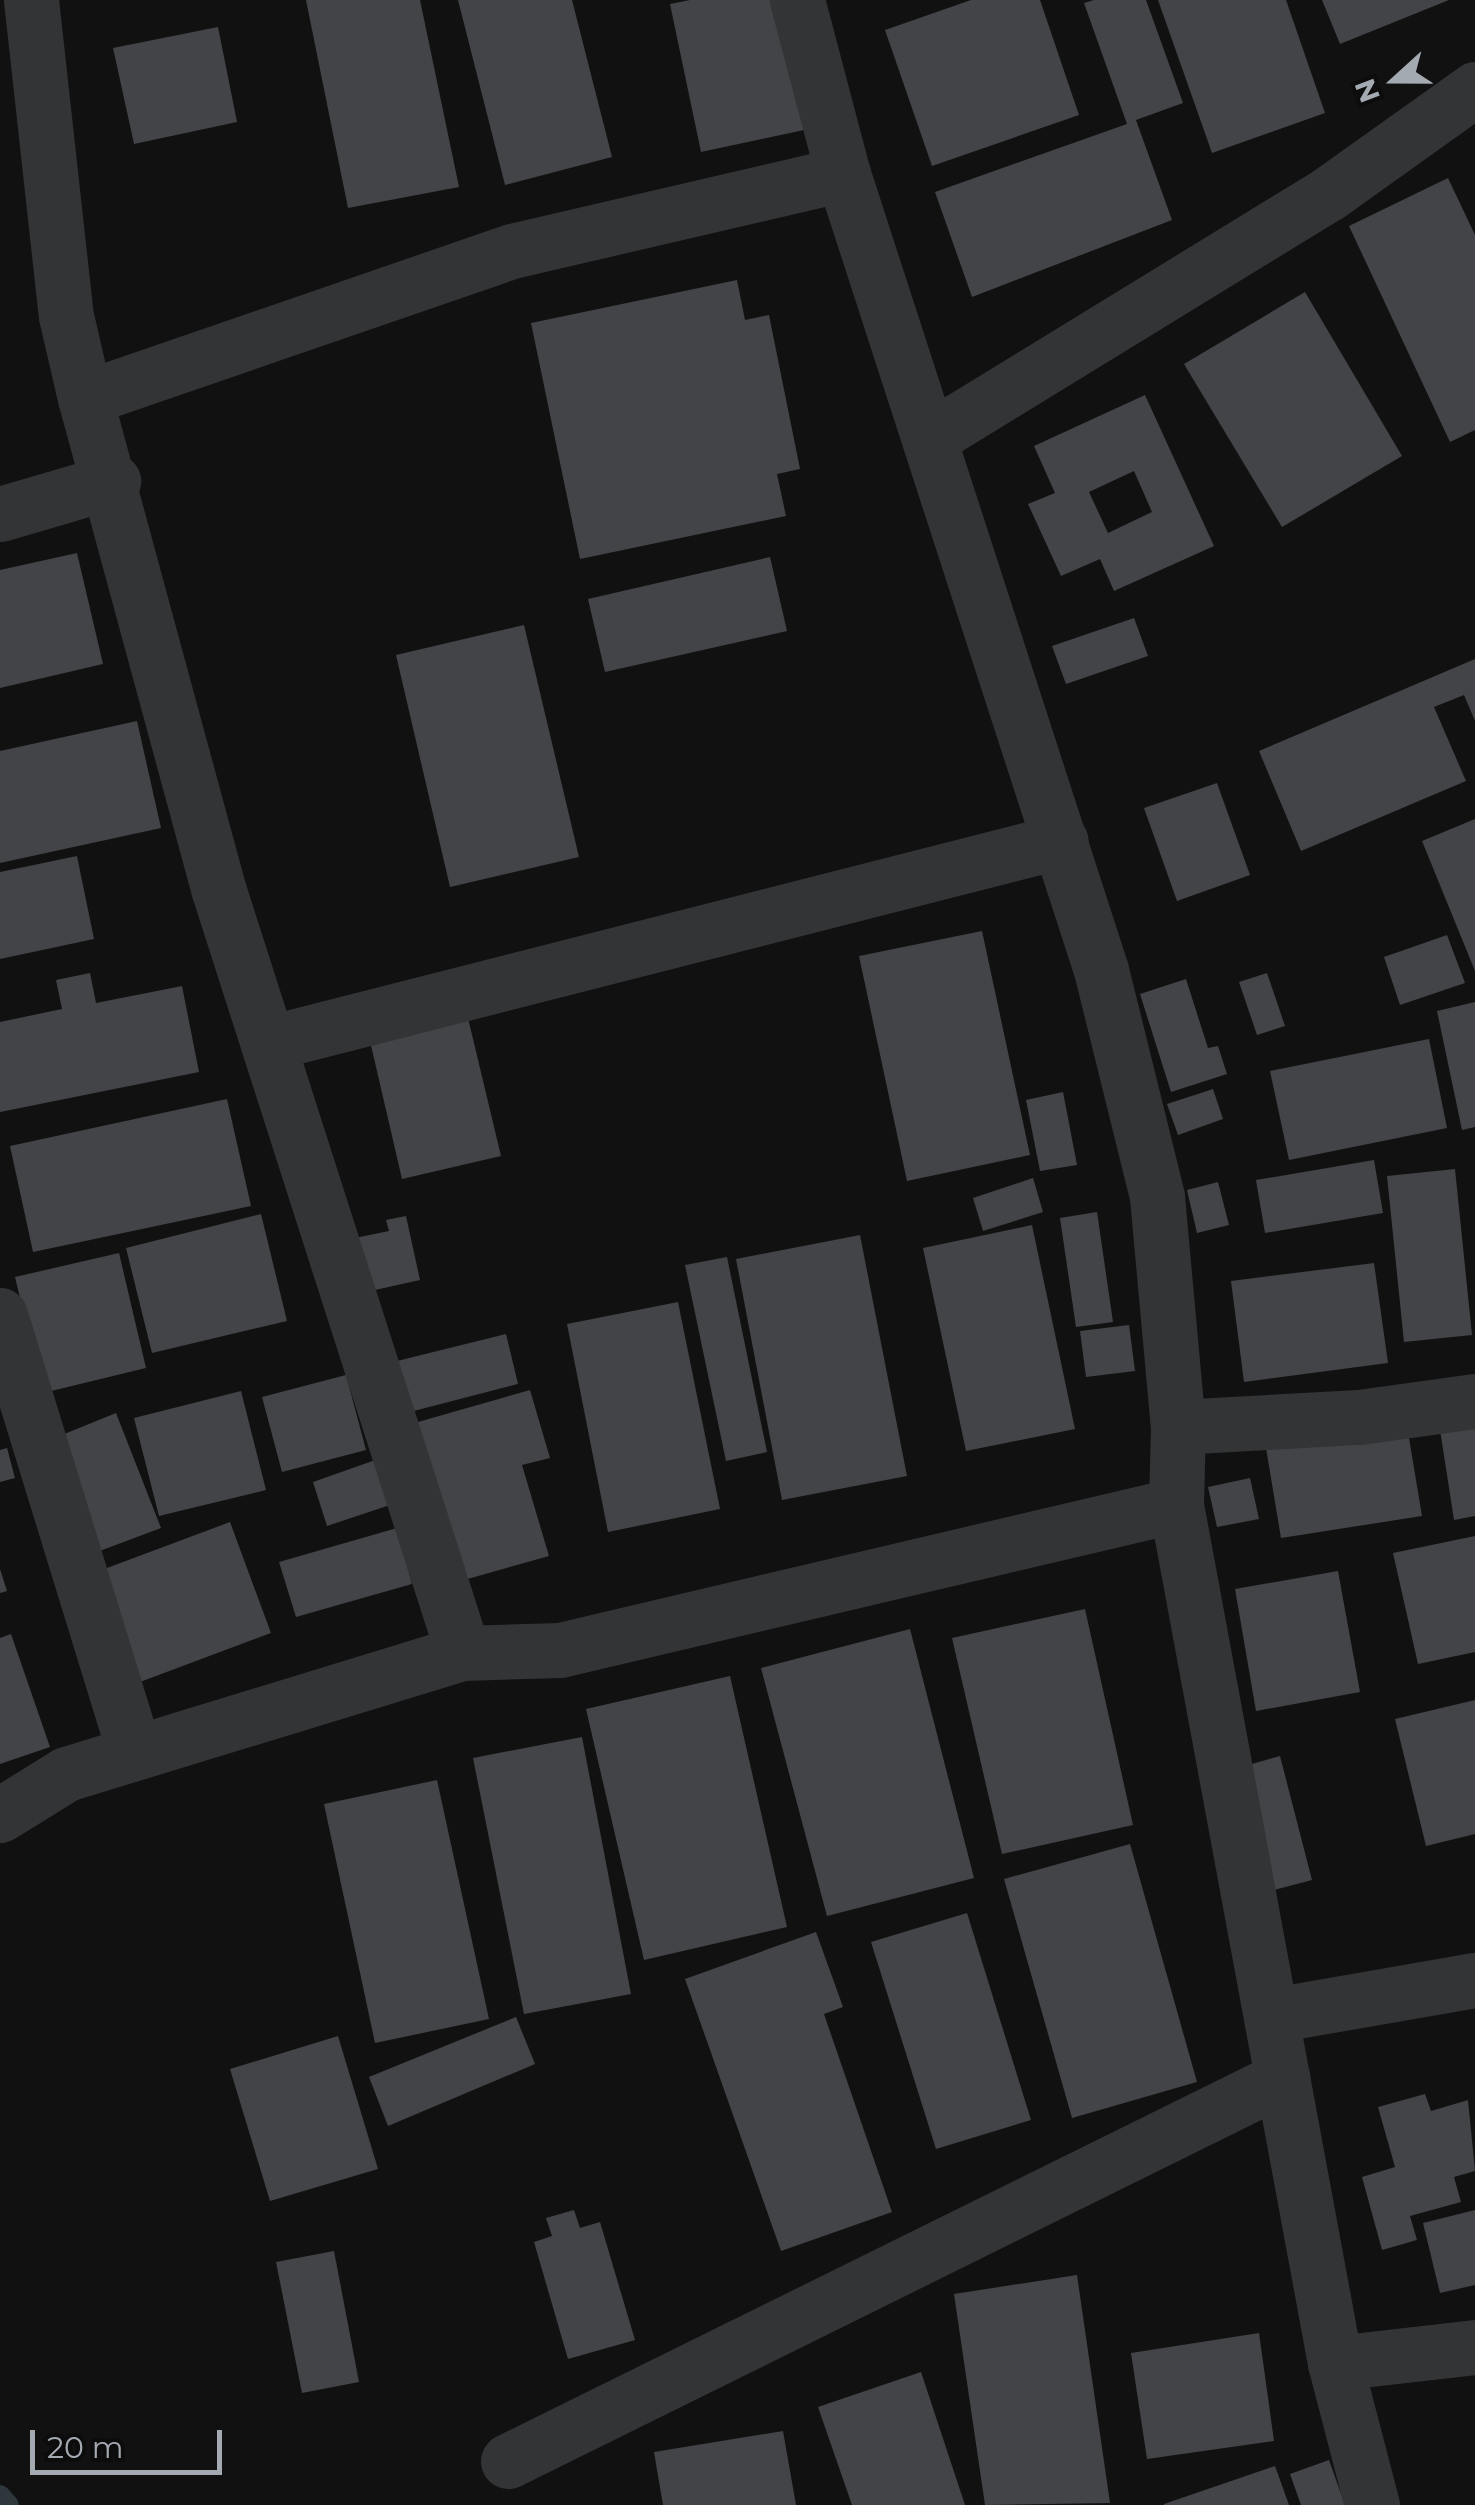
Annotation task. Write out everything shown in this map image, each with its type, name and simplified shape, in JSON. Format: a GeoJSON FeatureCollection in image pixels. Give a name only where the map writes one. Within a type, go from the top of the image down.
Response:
{"type":"FeatureCollection","features":[{"type":"Feature","properties":{"kind":"street"},"geometry":{"type":"LineString","coordinates":[[31,0],[66,316],[85,398],[112,482],[218,888],[463,1652]]}},
{"type":"Feature","properties":{"kind":"street"},"geometry":{"type":"LineString","coordinates":[[797,0],[843,174],[932,436],[1101,970],[1157,1197],[1178,1427],[1176,1505],[1274,2015],[1335,2363],[1372,2505]]}},
{"type":"Feature","properties":{"kind":"street"},"geometry":{"type":"LineString","coordinates":[[932,436],[1328,194],[1475,88]]}},
{"type":"Feature","properties":{"kind":"street"},"geometry":{"type":"LineString","coordinates":[[85,398],[512,250],[843,174]]}},
{"type":"Feature","properties":{"kind":"street"},"geometry":{"type":"LineString","coordinates":[[0,514],[112,482]]}},
{"type":"Feature","properties":{"kind":"street"},"geometry":{"type":"LineString","coordinates":[[269,1043],[1061,842]]}},
{"type":"Feature","properties":{"kind":"street"},"geometry":{"type":"LineString","coordinates":[[0,1314],[134,1752]]}},
{"type":"Feature","properties":{"kind":"street"},"geometry":{"type":"LineString","coordinates":[[1178,1427],[1359,1417],[1475,1401]]}},
{"type":"Feature","properties":{"kind":"street"},"geometry":{"type":"LineString","coordinates":[[0,1815],[66,1774],[463,1652],[560,1650],[1176,1505]]}},
{"type":"Feature","properties":{"kind":"street"},"geometry":{"type":"LineString","coordinates":[[1274,2015],[1475,1980]]}},
{"type":"Feature","properties":{"kind":"street"},"geometry":{"type":"LineString","coordinates":[[508,2461],[1283,2078]]}},
{"type":"Feature","properties":{"kind":"street"},"geometry":{"type":"LineString","coordinates":[[1335,2363],[1475,2347]]}},
{"type":"Feature","properties":{"kind":"building"},"geometry":{"type":"Polygon","coordinates":[[[306,0],[420,0],[459,187],[348,208],[306,0]]]}},
{"type":"Feature","properties":{"kind":"building"},"geometry":{"type":"Polygon","coordinates":[[[458,0],[572,0],[612,157],[505,185],[458,0]]]}},
{"type":"Feature","properties":{"kind":"building"},"geometry":{"type":"Polygon","coordinates":[[[690,0],[776,0],[804,130],[701,152],[670,4],[690,0]]]}},
{"type":"Feature","properties":{"kind":"building"},"geometry":{"type":"Polygon","coordinates":[[[971,0],[1040,0],[1079,115],[932,166],[885,30],[971,0]]]}},
{"type":"Feature","properties":{"kind":"building"},"geometry":{"type":"Polygon","coordinates":[[[1146,0],[1183,103],[1136,120],[1172,220],[972,297],[935,192],[1127,124],[1084,3],[1146,0]]]}},
{"type":"Feature","properties":{"kind":"building"},"geometry":{"type":"Polygon","coordinates":[[[1158,0],[1286,0],[1325,113],[1212,153],[1158,0]]]}},
{"type":"Feature","properties":{"kind":"building"},"geometry":{"type":"Polygon","coordinates":[[[1322,0],[1449,0],[1340,44],[1322,0]]]}},
{"type":"Feature","properties":{"kind":"building"},"geometry":{"type":"Polygon","coordinates":[[[218,27],[237,122],[134,144],[113,48],[218,27]]]}},
{"type":"Feature","properties":{"kind":"building"},"geometry":{"type":"Polygon","coordinates":[[[1448,178],[1475,235],[1475,430],[1450,442],[1349,226],[1448,178]]]}},
{"type":"Feature","properties":{"kind":"building"},"geometry":{"type":"Polygon","coordinates":[[[737,280],[745,320],[769,315],[800,469],[777,474],[786,516],[580,559],[531,323],[737,280]]]}},
{"type":"Feature","properties":{"kind":"building"},"geometry":{"type":"Polygon","coordinates":[[[1305,292],[1402,456],[1282,527],[1184,364],[1305,292]]]}},
{"type":"Feature","properties":{"kind":"building"},"geometry":{"type":"Polygon","coordinates":[[[1145,395],[1214,546],[1114,591],[1100,559],[1061,576],[1028,504],[1055,493],[1034,446],[1145,395]],[[1134,471],[1089,492],[1108,533],[1152,512],[1134,471]]]}},
{"type":"Feature","properties":{"kind":"building"},"geometry":{"type":"Polygon","coordinates":[[[77,553],[103,664],[0,688],[0,570],[77,553]]]}},
{"type":"Feature","properties":{"kind":"building"},"geometry":{"type":"Polygon","coordinates":[[[770,557],[787,631],[605,672],[588,599],[770,557]]]}},
{"type":"Feature","properties":{"kind":"building"},"geometry":{"type":"Polygon","coordinates":[[[1134,618],[1148,656],[1066,684],[1052,646],[1134,618]]]}},
{"type":"Feature","properties":{"kind":"building"},"geometry":{"type":"Polygon","coordinates":[[[524,625],[579,857],[450,887],[396,655],[524,625]]]}},
{"type":"Feature","properties":{"kind":"building"},"geometry":{"type":"Polygon","coordinates":[[[1475,659],[1475,721],[1464,695],[1434,707],[1466,781],[1301,851],[1259,751],[1475,659]]]}},
{"type":"Feature","properties":{"kind":"building"},"geometry":{"type":"Polygon","coordinates":[[[137,721],[161,828],[0,863],[0,751],[137,721]]]}},
{"type":"Feature","properties":{"kind":"building"},"geometry":{"type":"Polygon","coordinates":[[[1217,783],[1250,875],[1177,901],[1144,808],[1217,783]]]}},
{"type":"Feature","properties":{"kind":"building"},"geometry":{"type":"Polygon","coordinates":[[[1475,819],[1475,971],[1422,841],[1475,819]]]}},
{"type":"Feature","properties":{"kind":"building"},"geometry":{"type":"Polygon","coordinates":[[[77,856],[94,939],[0,959],[0,872],[77,856]]]}},
{"type":"Feature","properties":{"kind":"building"},"geometry":{"type":"Polygon","coordinates":[[[982,931],[1030,1155],[907,1181],[859,956],[982,931]]]}},
{"type":"Feature","properties":{"kind":"building"},"geometry":{"type":"Polygon","coordinates":[[[1447,935],[1465,983],[1400,1005],[1384,957],[1447,935]]]}},
{"type":"Feature","properties":{"kind":"building"},"geometry":{"type":"Polygon","coordinates":[[[90,973],[96,1003],[182,986],[199,1072],[0,1112],[0,1022],[62,1009],[56,980],[90,973]]]}},
{"type":"Feature","properties":{"kind":"building"},"geometry":{"type":"Polygon","coordinates":[[[1267,973],[1285,1026],[1257,1035],[1239,982],[1267,973]]]}},
{"type":"Feature","properties":{"kind":"building"},"geometry":{"type":"Polygon","coordinates":[[[1186,979],[1208,1048],[1218,1046],[1227,1074],[1171,1092],[1140,994],[1186,979]]]}},
{"type":"Feature","properties":{"kind":"building"},"geometry":{"type":"Polygon","coordinates":[[[1475,1002],[1475,1127],[1462,1130],[1437,1011],[1475,1002]]]}},
{"type":"Feature","properties":{"kind":"building"},"geometry":{"type":"Polygon","coordinates":[[[468,1018],[501,1156],[402,1179],[370,1041],[468,1018]]]}},
{"type":"Feature","properties":{"kind":"building"},"geometry":{"type":"Polygon","coordinates":[[[1429,1039],[1447,1128],[1289,1160],[1270,1071],[1429,1039]]]}},
{"type":"Feature","properties":{"kind":"building"},"geometry":{"type":"Polygon","coordinates":[[[1213,1089],[1223,1119],[1178,1135],[1167,1104],[1213,1089]]]}},
{"type":"Feature","properties":{"kind":"building"},"geometry":{"type":"Polygon","coordinates":[[[1063,1092],[1077,1165],[1040,1171],[1026,1100],[1063,1092]]]}},
{"type":"Feature","properties":{"kind":"building"},"geometry":{"type":"Polygon","coordinates":[[[227,1099],[251,1206],[33,1252],[10,1146],[227,1099]]]}},
{"type":"Feature","properties":{"kind":"building"},"geometry":{"type":"Polygon","coordinates":[[[1374,1160],[1383,1213],[1265,1233],[1256,1180],[1374,1160]]]}},
{"type":"Feature","properties":{"kind":"building"},"geometry":{"type":"Polygon","coordinates":[[[1455,1169],[1472,1335],[1404,1342],[1387,1176],[1455,1169]]]}},
{"type":"Feature","properties":{"kind":"building"},"geometry":{"type":"Polygon","coordinates":[[[1033,1178],[1043,1212],[983,1231],[973,1198],[1033,1178]]]}},
{"type":"Feature","properties":{"kind":"building"},"geometry":{"type":"Polygon","coordinates":[[[1218,1182],[1229,1225],[1197,1233],[1187,1190],[1218,1182]]]}},
{"type":"Feature","properties":{"kind":"building"},"geometry":{"type":"Polygon","coordinates":[[[1097,1212],[1113,1322],[1076,1327],[1060,1218],[1097,1212]]]}},
{"type":"Feature","properties":{"kind":"building"},"geometry":{"type":"Polygon","coordinates":[[[261,1214],[287,1321],[152,1353],[126,1248],[261,1214]]]}},
{"type":"Feature","properties":{"kind":"building"},"geometry":{"type":"Polygon","coordinates":[[[406,1216],[420,1280],[366,1292],[355,1238],[389,1231],[386,1220],[406,1216]]]}},
{"type":"Feature","properties":{"kind":"building"},"geometry":{"type":"Polygon","coordinates":[[[1032,1225],[1075,1429],[966,1451],[923,1248],[1032,1225]]]}},
{"type":"Feature","properties":{"kind":"building"},"geometry":{"type":"Polygon","coordinates":[[[860,1235],[907,1476],[782,1500],[736,1259],[860,1235]]]}},
{"type":"Feature","properties":{"kind":"building"},"geometry":{"type":"Polygon","coordinates":[[[119,1253],[146,1368],[43,1393],[15,1277],[119,1253]]]}},
{"type":"Feature","properties":{"kind":"building"},"geometry":{"type":"Polygon","coordinates":[[[727,1257],[767,1452],[726,1461],[685,1265],[727,1257]]]}},
{"type":"Feature","properties":{"kind":"building"},"geometry":{"type":"Polygon","coordinates":[[[1374,1263],[1388,1363],[1244,1382],[1231,1281],[1374,1263]]]}},
{"type":"Feature","properties":{"kind":"building"},"geometry":{"type":"Polygon","coordinates":[[[678,1302],[720,1509],[608,1532],[567,1324],[678,1302]]]}},
{"type":"Feature","properties":{"kind":"building"},"geometry":{"type":"Polygon","coordinates":[[[1129,1325],[1135,1371],[1086,1377],[1080,1331],[1129,1325]]]}},
{"type":"Feature","properties":{"kind":"building"},"geometry":{"type":"Polygon","coordinates":[[[506,1334],[518,1384],[406,1413],[393,1362],[506,1334]]]}},
{"type":"Feature","properties":{"kind":"building"},"geometry":{"type":"Polygon","coordinates":[[[346,1375],[366,1450],[282,1472],[262,1397],[346,1375]]]}},
{"type":"Feature","properties":{"kind":"building"},"geometry":{"type":"Polygon","coordinates":[[[530,1390],[550,1458],[522,1465],[549,1556],[457,1582],[411,1424],[530,1390]]]}},
{"type":"Feature","properties":{"kind":"building"},"geometry":{"type":"Polygon","coordinates":[[[241,1391],[266,1490],[159,1516],[134,1418],[241,1391]]]}},
{"type":"Feature","properties":{"kind":"building"},"geometry":{"type":"Polygon","coordinates":[[[1475,1412],[1475,1516],[1454,1520],[1438,1417],[1475,1412]]]}},
{"type":"Feature","properties":{"kind":"building"},"geometry":{"type":"Polygon","coordinates":[[[116,1413],[161,1528],[97,1552],[52,1439],[116,1413]]]}},
{"type":"Feature","properties":{"kind":"building"},"geometry":{"type":"Polygon","coordinates":[[[1407,1426],[1422,1516],[1281,1538],[1266,1448],[1407,1426]]]}},
{"type":"Feature","properties":{"kind":"building"},"geometry":{"type":"Polygon","coordinates":[[[7,1448],[15,1478],[0,1482],[0,1450],[7,1448]]]}},
{"type":"Feature","properties":{"kind":"building"},"geometry":{"type":"Polygon","coordinates":[[[381,1458],[396,1503],[327,1526],[313,1482],[381,1458]]]}},
{"type":"Feature","properties":{"kind":"building"},"geometry":{"type":"Polygon","coordinates":[[[1250,1478],[1259,1519],[1217,1527],[1208,1487],[1250,1478]]]}},
{"type":"Feature","properties":{"kind":"building"},"geometry":{"type":"Polygon","coordinates":[[[230,1522],[271,1633],[132,1685],[91,1574],[230,1522]]]}},
{"type":"Feature","properties":{"kind":"building"},"geometry":{"type":"Polygon","coordinates":[[[397,1528],[412,1584],[296,1617],[279,1562],[397,1528]]]}},
{"type":"Feature","properties":{"kind":"building"},"geometry":{"type":"Polygon","coordinates":[[[1475,1536],[1475,1652],[1418,1664],[1393,1553],[1475,1536]]]}},
{"type":"Feature","properties":{"kind":"building"},"geometry":{"type":"Polygon","coordinates":[[[0,1569],[7,1591],[0,1593],[0,1569]]]}},
{"type":"Feature","properties":{"kind":"building"},"geometry":{"type":"Polygon","coordinates":[[[1338,1571],[1360,1692],[1256,1711],[1235,1589],[1338,1571]]]}},
{"type":"Feature","properties":{"kind":"building"},"geometry":{"type":"Polygon","coordinates":[[[1085,1609],[1133,1825],[1002,1854],[952,1638],[1085,1609]]]}},
{"type":"Feature","properties":{"kind":"building"},"geometry":{"type":"Polygon","coordinates":[[[910,1629],[974,1878],[827,1916],[761,1668],[910,1629]]]}},
{"type":"Feature","properties":{"kind":"building"},"geometry":{"type":"Polygon","coordinates":[[[11,1634],[50,1747],[0,1764],[0,1638],[11,1634]]]}},
{"type":"Feature","properties":{"kind":"building"},"geometry":{"type":"Polygon","coordinates":[[[730,1676],[787,1927],[644,1960],[586,1709],[730,1676]]]}},
{"type":"Feature","properties":{"kind":"building"},"geometry":{"type":"Polygon","coordinates":[[[1475,1700],[1475,1834],[1426,1846],[1395,1719],[1475,1700]]]}},
{"type":"Feature","properties":{"kind":"building"},"geometry":{"type":"Polygon","coordinates":[[[582,1737],[631,1994],[524,2014],[473,1758],[582,1737]]]}},
{"type":"Feature","properties":{"kind":"building"},"geometry":{"type":"Polygon","coordinates":[[[1280,1756],[1312,1880],[1274,1890],[1241,1767],[1280,1756]]]}},
{"type":"Feature","properties":{"kind":"building"},"geometry":{"type":"Polygon","coordinates":[[[437,1780],[489,2019],[375,2043],[324,1804],[437,1780]]]}},
{"type":"Feature","properties":{"kind":"building"},"geometry":{"type":"Polygon","coordinates":[[[1130,1844],[1197,2082],[1072,2118],[1004,1879],[1130,1844]]]}},
{"type":"Feature","properties":{"kind":"building"},"geometry":{"type":"Polygon","coordinates":[[[967,1913],[1031,2120],[936,2149],[871,1942],[967,1913]]]}},
{"type":"Feature","properties":{"kind":"building"},"geometry":{"type":"Polygon","coordinates":[[[816,1932],[843,2007],[824,2014],[892,2212],[781,2251],[685,1979],[816,1932]]]}},
{"type":"Feature","properties":{"kind":"building"},"geometry":{"type":"Polygon","coordinates":[[[516,2017],[535,2064],[388,2126],[369,2077],[516,2017]]]}},
{"type":"Feature","properties":{"kind":"building"},"geometry":{"type":"Polygon","coordinates":[[[338,2036],[378,2169],[270,2201],[230,2069],[338,2036]]]}},
{"type":"Feature","properties":{"kind":"building"},"geometry":{"type":"Polygon","coordinates":[[[1425,2094],[1431,2111],[1468,2100],[1475,2171],[1454,2177],[1461,2202],[1410,2216],[1417,2240],[1382,2250],[1362,2177],[1395,2167],[1378,2107],[1425,2094]]]}},
{"type":"Feature","properties":{"kind":"building"},"geometry":{"type":"Polygon","coordinates":[[[574,2210],[580,2228],[600,2222],[635,2340],[568,2359],[534,2242],[552,2236],[546,2218],[574,2210]]]}},
{"type":"Feature","properties":{"kind":"building"},"geometry":{"type":"Polygon","coordinates":[[[1475,2210],[1475,2285],[1440,2293],[1423,2223],[1475,2210]]]}},
{"type":"Feature","properties":{"kind":"building"},"geometry":{"type":"Polygon","coordinates":[[[334,2251],[359,2382],[302,2393],[276,2262],[334,2251]]]}},
{"type":"Feature","properties":{"kind":"building"},"geometry":{"type":"Polygon","coordinates":[[[1077,2275],[1110,2503],[985,2505],[954,2294],[1077,2275]]]}},
{"type":"Feature","properties":{"kind":"building"},"geometry":{"type":"Polygon","coordinates":[[[1259,2333],[1274,2441],[1147,2459],[1131,2353],[1259,2333]]]}},
{"type":"Feature","properties":{"kind":"building"},"geometry":{"type":"Polygon","coordinates":[[[921,2372],[965,2505],[852,2505],[818,2407],[921,2372]]]}},
{"type":"Feature","properties":{"kind":"building"},"geometry":{"type":"Polygon","coordinates":[[[783,2431],[796,2505],[663,2505],[654,2452],[783,2431]]]}},
{"type":"Feature","properties":{"kind":"building"},"geometry":{"type":"Polygon","coordinates":[[[1329,2460],[1345,2505],[1301,2505],[1290,2474],[1329,2460]]]}},
{"type":"Feature","properties":{"kind":"building"},"geometry":{"type":"Polygon","coordinates":[[[1275,2466],[1289,2505],[1164,2505],[1164,2504],[1275,2466]]]}},
{"type":"Feature","properties":{"kind":"waterway"},"geometry":{"type":"LineString","coordinates":[[0,2495],[9,2505]]}}]}
